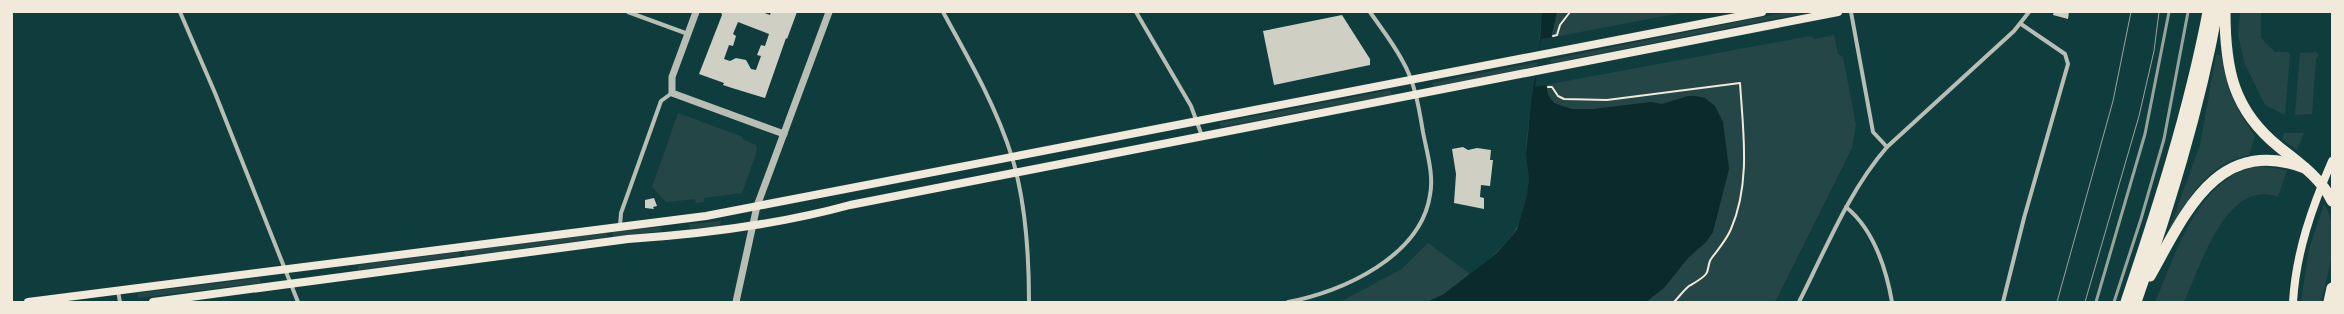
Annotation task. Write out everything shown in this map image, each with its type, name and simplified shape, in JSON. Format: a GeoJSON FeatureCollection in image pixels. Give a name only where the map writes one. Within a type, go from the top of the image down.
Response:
{"type":"FeatureCollection","features":[{"type":"Feature","properties":{"kind":"highway"},"geometry":{"type":"LineString","coordinates":[[2126,302],[2179,136],[2208,12]]}},
{"type":"Feature","properties":{"kind":"highway"},"geometry":{"type":"LineString","coordinates":[[2136,302],[2176,182],[2209,56],[2218,12]]}},
{"type":"Feature","properties":{"kind":"highway"},"geometry":{"type":"LineString","coordinates":[[2225,12],[2227,61],[2230,76],[2243,107],[2263,133],[2305,168],[2327,192],[2332,201]]}},
{"type":"Feature","properties":{"kind":"highway"},"geometry":{"type":"LineString","coordinates":[[2136,302],[2188,210],[2200,193],[2221,173],[2242,163],[2256,160],[2278,160],[2305,168]]}},
{"type":"Feature","properties":{"kind":"highway"},"geometry":{"type":"LineString","coordinates":[[2329,302],[2332,288]]}},
{"type":"Feature","properties":{"kind":"main road"},"geometry":{"type":"LineString","coordinates":[[28,302],[285,268],[706,216],[1762,12]]}},
{"type":"Feature","properties":{"kind":"main road"},"geometry":{"type":"LineString","coordinates":[[153,302],[628,239],[678,237],[753,226],[850,205],[1838,12]]}},
{"type":"Feature","properties":{"kind":"main road"},"geometry":{"type":"LineString","coordinates":[[2293,302],[2297,269],[2308,220],[2332,161]]}},
{"type":"Feature","properties":{"kind":"street"},"geometry":{"type":"LineString","coordinates":[[180,12],[292,284],[298,302]]}},
{"type":"Feature","properties":{"kind":"street"},"geometry":{"type":"LineString","coordinates":[[628,12],[688,34]]}},
{"type":"Feature","properties":{"kind":"street"},"geometry":{"type":"LineString","coordinates":[[620,226],[621,214],[661,101],[671,90],[696,12]]}},
{"type":"Feature","properties":{"kind":"street"},"geometry":{"type":"LineString","coordinates":[[736,302],[757,206],[829,12]]}},
{"type":"Feature","properties":{"kind":"street"},"geometry":{"type":"LineString","coordinates":[[943,12],[976,72],[1012,157],[1025,223],[1029,273],[1029,302]]}},
{"type":"Feature","properties":{"kind":"street"},"geometry":{"type":"LineString","coordinates":[[1136,12],[1191,106],[1202,137]]}},
{"type":"Feature","properties":{"kind":"street"},"geometry":{"type":"LineString","coordinates":[[1288,302],[1325,293],[1359,278],[1397,252],[1419,225],[1429,204],[1431,177],[1416,95],[1402,60],[1370,12]]}},
{"type":"Feature","properties":{"kind":"street"},"geometry":{"type":"LineString","coordinates":[[1851,12],[1873,132],[1887,147]]}},
{"type":"Feature","properties":{"kind":"street"},"geometry":{"type":"LineString","coordinates":[[1800,302],[1846,207],[1870,167],[1887,147],[2021,24],[2029,12]]}},
{"type":"Feature","properties":{"kind":"street"},"geometry":{"type":"LineString","coordinates":[[2003,302],[2024,218],[2068,64],[2065,54],[2021,24]]}},
{"type":"Feature","properties":{"kind":"street"},"geometry":{"type":"LineString","coordinates":[[671,90],[784,134]]}},
{"type":"Feature","properties":{"kind":"street"},"geometry":{"type":"LineString","coordinates":[[1846,207],[1858,217],[1872,240],[1883,267],[1892,302]]}},
{"type":"Feature","properties":{"kind":"street"},"geometry":{"type":"LineString","coordinates":[[118,290],[120,302]]}},
{"type":"Feature","properties":{"kind":"path"},"geometry":{"type":"LineString","coordinates":[[1553,36],[1557,35],[1560,25],[1570,12]]}},
{"type":"Feature","properties":{"kind":"path"},"geometry":{"type":"LineString","coordinates":[[1548,87],[1552,87],[1558,96],[1564,99],[1607,100],[1740,83],[1744,158],[1743,184],[1732,229],[1721,248],[1710,260],[1706,274],[1687,288],[1674,302]]}},
{"type":"Feature","properties":{"kind":"shaded area"},"geometry":{"type":"Polygon","coordinates":[[[1542,12],[1685,12],[1539,40],[1542,12]]]}},
{"type":"Feature","properties":{"kind":"shaded area"},"geometry":{"type":"Polygon","coordinates":[[[1542,12],[1557,12],[1551,38],[1546,85],[1548,95],[1554,103],[1572,109],[1593,109],[1651,102],[1662,104],[1688,96],[1696,96],[1705,98],[1715,106],[1723,122],[1729,169],[1713,232],[1706,242],[1688,258],[1664,288],[1646,302],[1427,302],[1444,294],[1497,253],[1517,230],[1527,196],[1529,179],[1526,154],[1532,95],[1539,56],[1542,12]]]}},
{"type":"Feature","properties":{"kind":"shaded area"},"geometry":{"type":"Polygon","coordinates":[[[1788,12],[1809,12],[1433,87],[1432,83],[1788,12]]]}},
{"type":"Feature","properties":{"kind":"shaded area"},"geometry":{"type":"Polygon","coordinates":[[[2240,12],[2261,12],[2261,38],[2275,52],[2288,52],[2290,55],[2285,115],[2265,105],[2244,62],[2238,35],[2240,12]]]}},
{"type":"Feature","properties":{"kind":"shaded area"},"geometry":{"type":"Polygon","coordinates":[[[1834,35],[1838,54],[1843,57],[1856,125],[1852,148],[1775,302],[1340,302],[1402,269],[1428,243],[1470,274],[1504,244],[1519,223],[1527,196],[1529,179],[1526,146],[1534,87],[1810,36],[1815,39],[1834,35]]]}},
{"type":"Feature","properties":{"kind":"shaded area"},"geometry":{"type":"Polygon","coordinates":[[[2316,52],[2319,55],[2316,59],[2312,114],[2295,115],[2300,53],[2316,52]]]}},
{"type":"Feature","properties":{"kind":"shaded area"},"geometry":{"type":"Polygon","coordinates":[[[2216,55],[2221,55],[2229,89],[2237,107],[2255,136],[2249,155],[2234,159],[2210,174],[2184,206],[2168,232],[2200,145],[2216,55]]]}},
{"type":"Feature","properties":{"kind":"shaded area"},"geometry":{"type":"Polygon","coordinates":[[[1390,90],[1392,95],[1222,127],[1219,123],[1390,90]]]}},
{"type":"Feature","properties":{"kind":"shaded area"},"geometry":{"type":"Polygon","coordinates":[[[678,113],[743,137],[742,139],[756,145],[757,151],[742,193],[704,198],[704,202],[696,203],[695,199],[666,202],[652,187],[678,113]]]}},
{"type":"Feature","properties":{"kind":"shaded area"},"geometry":{"type":"Polygon","coordinates":[[[2284,133],[2304,133],[2297,150],[2282,139],[2284,133]]]}},
{"type":"Feature","properties":{"kind":"shaded area"},"geometry":{"type":"Polygon","coordinates":[[[2258,166],[2287,170],[2278,197],[2260,195],[2244,200],[2230,213],[2218,229],[2207,248],[2184,302],[2155,302],[2185,233],[2194,216],[2205,201],[2217,187],[2232,176],[2241,171],[2258,166]]]}},
{"type":"Feature","properties":{"kind":"shaded area"},"geometry":{"type":"Polygon","coordinates":[[[2324,204],[2332,227],[2333,240],[2327,278],[2321,302],[2301,302],[2309,249],[2324,204]]]}},
{"type":"Feature","properties":{"kind":"shaded area"},"geometry":{"type":"Polygon","coordinates":[[[721,221],[720,226],[690,229],[689,224],[721,221]]]}},
{"type":"Feature","properties":{"kind":"shaded area"},"geometry":{"type":"Polygon","coordinates":[[[661,227],[662,231],[613,237],[612,232],[661,227]]]}},
{"type":"Feature","properties":{"kind":"shaded area"},"geometry":{"type":"Polygon","coordinates":[[[607,233],[607,237],[465,256],[464,251],[607,233]]]}},
{"type":"Feature","properties":{"kind":"shaded area"},"geometry":{"type":"Polygon","coordinates":[[[459,252],[460,256],[358,270],[358,265],[459,252]]]}},
{"type":"Feature","properties":{"kind":"shaded area"},"geometry":{"type":"Polygon","coordinates":[[[259,278],[261,283],[138,298],[138,293],[259,278]]]}},
{"type":"Feature","properties":{"kind":"pier"},"geometry":{"type":"Polygon","coordinates":[[[1553,37],[1548,85],[1535,87],[1541,39],[1553,37]]]}},
{"type":"Feature","properties":{"kind":"building"},"geometry":{"type":"Polygon","coordinates":[[[721,12],[762,12],[770,15],[771,12],[797,12],[787,39],[786,38],[765,98],[723,85],[724,83],[699,74],[722,15],[721,12]],[[738,22],[733,34],[736,36],[733,46],[729,45],[724,59],[730,61],[736,58],[746,60],[751,69],[756,70],[761,56],[757,55],[761,45],[765,46],[769,34],[738,22]]]}},
{"type":"Feature","properties":{"kind":"building"},"geometry":{"type":"Polygon","coordinates":[[[2054,12],[2069,12],[2068,19],[2053,15],[2054,12]]]}},
{"type":"Feature","properties":{"kind":"building"},"geometry":{"type":"Polygon","coordinates":[[[1342,15],[1370,59],[1370,65],[1274,85],[1263,31],[1342,15]]]}},
{"type":"Feature","properties":{"kind":"building"},"geometry":{"type":"Polygon","coordinates":[[[1463,147],[1468,150],[1477,148],[1491,150],[1490,160],[1493,160],[1490,186],[1481,185],[1480,197],[1484,198],[1484,209],[1454,203],[1456,174],[1452,149],[1463,147]]]}},
{"type":"Feature","properties":{"kind":"building"},"geometry":{"type":"Polygon","coordinates":[[[654,198],[657,206],[653,207],[654,209],[645,208],[645,200],[654,198]]]}},
{"type":"Feature","properties":{"kind":"tram line"},"geometry":{"type":"LineString","coordinates":[[2057,302],[2113,101],[2131,12]]}},
{"type":"Feature","properties":{"kind":"tram line"},"geometry":{"type":"LineString","coordinates":[[2085,302],[2139,116],[2154,51],[2159,12]]}},
{"type":"Feature","properties":{"kind":"railway"},"geometry":{"type":"LineString","coordinates":[[2096,302],[2145,134],[2169,12]]}},
{"type":"Feature","properties":{"kind":"railway"},"geometry":{"type":"LineString","coordinates":[[2114,302],[2141,219],[2164,139],[2188,12]]}}]}
